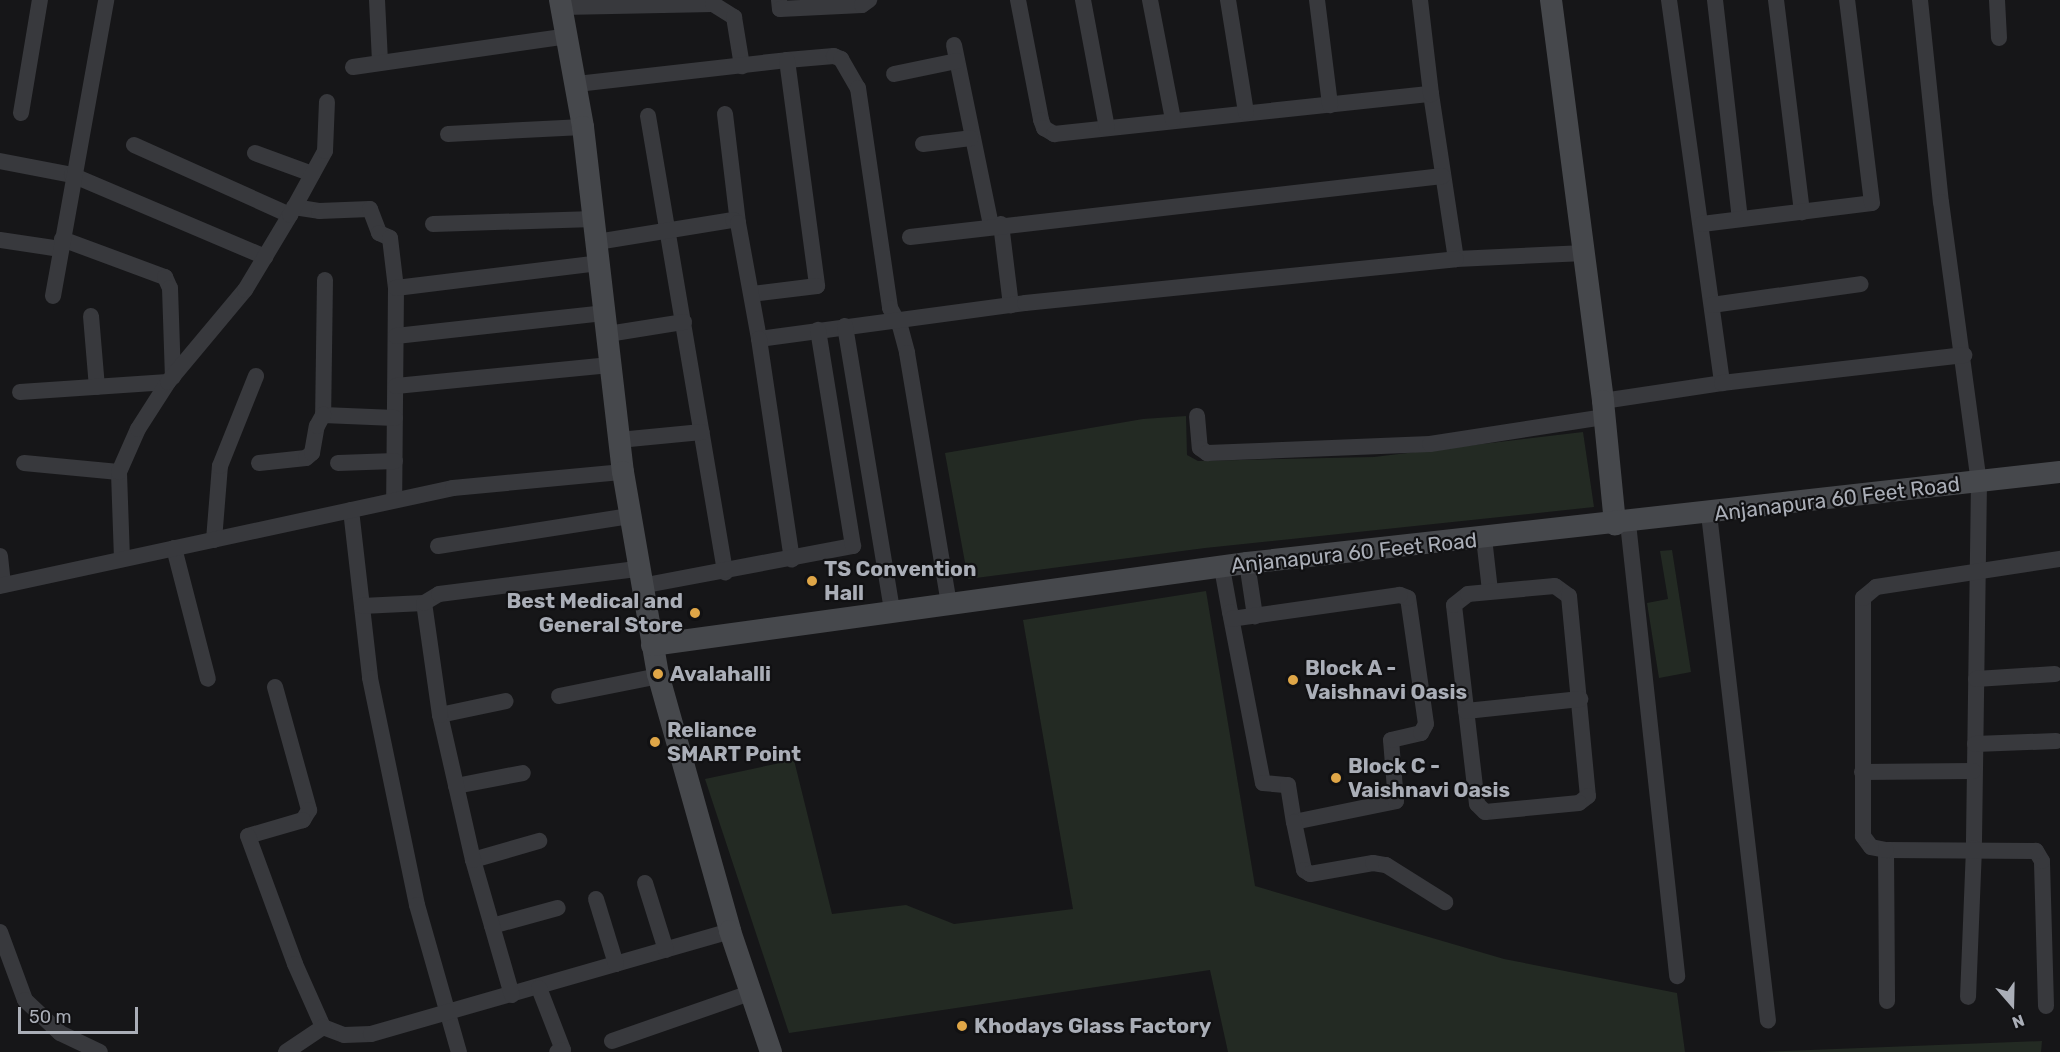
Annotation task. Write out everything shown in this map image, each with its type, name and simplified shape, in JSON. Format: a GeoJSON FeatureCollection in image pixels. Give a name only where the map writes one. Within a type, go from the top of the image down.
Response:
{"type":"FeatureCollection","features":[{"type":"Feature","properties":{"kind":"street"},"geometry":{"type":"LineString","coordinates":[[21,113],[40,0]]}},
{"type":"Feature","properties":{"kind":"street"},"geometry":{"type":"LineString","coordinates":[[53,296],[72,175],[106,0]]}},
{"type":"Feature","properties":{"kind":"street"},"geometry":{"type":"LineString","coordinates":[[377,0],[380,62]]}},
{"type":"Feature","properties":{"kind":"street"},"geometry":{"type":"LineString","coordinates":[[779,0],[780,9],[862,5],[869,0]]}},
{"type":"Feature","properties":{"kind":"street"},"geometry":{"type":"LineString","coordinates":[[1018,0],[1044,128],[1054,134],[1431,94]]}},
{"type":"Feature","properties":{"kind":"street"},"geometry":{"type":"LineString","coordinates":[[1083,0],[1107,128]]}},
{"type":"Feature","properties":{"kind":"street"},"geometry":{"type":"LineString","coordinates":[[1150,0],[1173,120]]}},
{"type":"Feature","properties":{"kind":"street"},"geometry":{"type":"LineString","coordinates":[[1227,0],[1246,113]]}},
{"type":"Feature","properties":{"kind":"street"},"geometry":{"type":"LineString","coordinates":[[1317,0],[1330,105]]}},
{"type":"Feature","properties":{"kind":"street"},"geometry":{"type":"LineString","coordinates":[[1420,0],[1431,94],[1456,259]]}},
{"type":"Feature","properties":{"kind":"street"},"geometry":{"type":"LineString","coordinates":[[1551,0],[1604,409],[1622,524],[1677,976]]}},
{"type":"Feature","properties":{"kind":"street"},"geometry":{"type":"LineString","coordinates":[[1669,0],[1702,224],[1722,383]]}},
{"type":"Feature","properties":{"kind":"street"},"geometry":{"type":"LineString","coordinates":[[1715,0],[1740,219]]}},
{"type":"Feature","properties":{"kind":"street"},"geometry":{"type":"LineString","coordinates":[[1776,0],[1802,212]]}},
{"type":"Feature","properties":{"kind":"street"},"geometry":{"type":"LineString","coordinates":[[1702,224],[1872,203],[1847,0]]}},
{"type":"Feature","properties":{"kind":"street"},"geometry":{"type":"LineString","coordinates":[[1920,0],[1941,201],[1964,355],[1979,482],[1979,569],[1973,771],[1974,848],[1968,997]]}},
{"type":"Feature","properties":{"kind":"street"},"geometry":{"type":"LineString","coordinates":[[1997,0],[1999,38]]}},
{"type":"Feature","properties":{"kind":"street"},"geometry":{"type":"LineString","coordinates":[[742,66],[734,17],[713,4],[561,4],[583,128],[623,472],[639,578],[658,676],[730,931],[753,992],[771,1052]]}},
{"type":"Feature","properties":{"kind":"street"},"geometry":{"type":"LineString","coordinates":[[353,67],[568,36]]}},
{"type":"Feature","properties":{"kind":"street"},"geometry":{"type":"LineString","coordinates":[[894,74],[956,53],[971,138],[996,225],[1011,305]]}},
{"type":"Feature","properties":{"kind":"street"},"geometry":{"type":"LineString","coordinates":[[577,84],[787,60],[834,56],[842,59],[853,76],[890,308],[906,353],[949,603]]}},
{"type":"Feature","properties":{"kind":"street"},"geometry":{"type":"LineString","coordinates":[[752,294],[817,286],[787,60]]}},
{"type":"Feature","properties":{"kind":"street"},"geometry":{"type":"LineString","coordinates":[[122,558],[119,472],[138,429],[171,380],[212,333],[265,257],[292,211],[325,151],[327,102]]}},
{"type":"Feature","properties":{"kind":"street"},"geometry":{"type":"LineString","coordinates":[[724,114],[738,223],[752,294],[792,560]]}},
{"type":"Feature","properties":{"kind":"street"},"geometry":{"type":"LineString","coordinates":[[648,116],[725,573]]}},
{"type":"Feature","properties":{"kind":"street"},"geometry":{"type":"LineString","coordinates":[[448,134],[583,128]]}},
{"type":"Feature","properties":{"kind":"street"},"geometry":{"type":"LineString","coordinates":[[923,144],[971,138]]}},
{"type":"Feature","properties":{"kind":"street"},"geometry":{"type":"LineString","coordinates":[[134,145],[292,211],[374,212],[379,233],[390,238],[396,288],[394,500]]}},
{"type":"Feature","properties":{"kind":"street"},"geometry":{"type":"LineString","coordinates":[[255,153],[312,174]]}},
{"type":"Feature","properties":{"kind":"street"},"geometry":{"type":"LineString","coordinates":[[0,161],[72,175],[265,257]]}},
{"type":"Feature","properties":{"kind":"street"},"geometry":{"type":"LineString","coordinates":[[910,237],[996,225],[1443,176]]}},
{"type":"Feature","properties":{"kind":"street"},"geometry":{"type":"LineString","coordinates":[[433,224],[594,219]]}},
{"type":"Feature","properties":{"kind":"street"},"geometry":{"type":"LineString","coordinates":[[396,288],[598,252],[669,231],[733,220],[738,223]]}},
{"type":"Feature","properties":{"kind":"street"},"geometry":{"type":"LineString","coordinates":[[0,240],[61,244],[165,277],[170,288],[171,380]]}},
{"type":"Feature","properties":{"kind":"street"},"geometry":{"type":"LineString","coordinates":[[759,339],[895,318],[1011,305],[1456,259],[1585,253]]}},
{"type":"Feature","properties":{"kind":"street"},"geometry":{"type":"LineString","coordinates":[[259,464],[306,458],[312,453],[317,426],[323,415],[325,280]]}},
{"type":"Feature","properties":{"kind":"street"},"geometry":{"type":"LineString","coordinates":[[1712,305],[1861,284]]}},
{"type":"Feature","properties":{"kind":"street"},"geometry":{"type":"LineString","coordinates":[[91,316],[97,387]]}},
{"type":"Feature","properties":{"kind":"street"},"geometry":{"type":"LineString","coordinates":[[396,336],[607,323],[684,322]]}},
{"type":"Feature","properties":{"kind":"street"},"geometry":{"type":"LineString","coordinates":[[845,326],[892,610]]}},
{"type":"Feature","properties":{"kind":"street"},"geometry":{"type":"LineString","coordinates":[[362,606],[424,603],[438,594],[725,573],[853,546],[818,330]]}},
{"type":"Feature","properties":{"kind":"street"},"geometry":{"type":"LineString","coordinates":[[1197,416],[1200,448],[1207,453],[1430,444],[1722,383],[1964,355]]}},
{"type":"Feature","properties":{"kind":"street"},"geometry":{"type":"LineString","coordinates":[[396,386],[610,365]]}},
{"type":"Feature","properties":{"kind":"street"},"geometry":{"type":"LineString","coordinates":[[214,540],[220,466],[256,375]]}},
{"type":"Feature","properties":{"kind":"street"},"geometry":{"type":"LineString","coordinates":[[20,392],[171,380]]}},
{"type":"Feature","properties":{"kind":"street"},"geometry":{"type":"LineString","coordinates":[[323,415],[395,418]]}},
{"type":"Feature","properties":{"kind":"street"},"geometry":{"type":"LineString","coordinates":[[619,440],[702,432]]}},
{"type":"Feature","properties":{"kind":"street"},"geometry":{"type":"LineString","coordinates":[[338,463],[394,461]]}},
{"type":"Feature","properties":{"kind":"street"},"geometry":{"type":"LineString","coordinates":[[24,463],[119,472]]}},
{"type":"Feature","properties":{"kind":"street"},"geometry":{"type":"LineString","coordinates":[[0,556],[2,586],[122,558],[453,488],[623,472]]}},
{"type":"Feature","properties":{"kind":"street","name":"Anjanapura 60 Feet Road"},"geometry":{"type":"LineString","coordinates":[[652,645],[892,610],[1247,563],[1622,524],[2058,472]]}},
{"type":"Feature","properties":{"kind":"street"},"geometry":{"type":"LineString","coordinates":[[351,510],[370,678],[403,837],[447,1014],[459,1052]]}},
{"type":"Feature","properties":{"kind":"street"},"geometry":{"type":"LineString","coordinates":[[1709,514],[1768,1022]]}},
{"type":"Feature","properties":{"kind":"street"},"geometry":{"type":"LineString","coordinates":[[438,546],[630,516]]}},
{"type":"Feature","properties":{"kind":"street"},"geometry":{"type":"LineString","coordinates":[[1484,538],[1490,591]]}},
{"type":"Feature","properties":{"kind":"street"},"geometry":{"type":"LineString","coordinates":[[174,548],[208,679]]}},
{"type":"Feature","properties":{"kind":"street"},"geometry":{"type":"LineString","coordinates":[[2046,1006],[2042,861],[2036,851],[1974,848],[1886,850],[1871,847],[1863,836],[1863,598],[1876,587],[1979,569],[2060,559]]}},
{"type":"Feature","properties":{"kind":"street"},"geometry":{"type":"LineString","coordinates":[[1247,563],[1255,616]]}},
{"type":"Feature","properties":{"kind":"street"},"geometry":{"type":"LineString","coordinates":[[1222,568],[1263,783],[1288,785],[1304,870],[1310,874],[1373,863],[1386,865],[1445,902]]}},
{"type":"Feature","properties":{"kind":"street"},"geometry":{"type":"LineString","coordinates":[[1555,586],[1568,592],[1590,791],[1579,803],[1480,810],[1454,605],[1462,595],[1490,591],[1555,586]]}},
{"type":"Feature","properties":{"kind":"street"},"geometry":{"type":"LineString","coordinates":[[1232,619],[1400,595],[1410,601],[1426,724],[1421,733],[1391,740],[1396,801],[1294,822]]}},
{"type":"Feature","properties":{"kind":"street"},"geometry":{"type":"LineString","coordinates":[[424,603],[440,715],[473,860],[512,995]]}},
{"type":"Feature","properties":{"kind":"street"},"geometry":{"type":"LineString","coordinates":[[1976,679],[2055,674]]}},
{"type":"Feature","properties":{"kind":"street"},"geometry":{"type":"LineString","coordinates":[[559,696],[658,676]]}},
{"type":"Feature","properties":{"kind":"street"},"geometry":{"type":"LineString","coordinates":[[275,687],[309,810],[303,820],[248,836],[294,964],[323,1027],[344,1035],[371,1034],[730,931]]}},
{"type":"Feature","properties":{"kind":"street"},"geometry":{"type":"LineString","coordinates":[[1466,711],[1580,699]]}},
{"type":"Feature","properties":{"kind":"street"},"geometry":{"type":"LineString","coordinates":[[440,715],[506,701]]}},
{"type":"Feature","properties":{"kind":"street"},"geometry":{"type":"LineString","coordinates":[[1975,744],[2056,741]]}},
{"type":"Feature","properties":{"kind":"street"},"geometry":{"type":"LineString","coordinates":[[1862,772],[1973,771]]}},
{"type":"Feature","properties":{"kind":"street"},"geometry":{"type":"LineString","coordinates":[[456,786],[523,773]]}},
{"type":"Feature","properties":{"kind":"street"},"geometry":{"type":"LineString","coordinates":[[473,860],[539,841]]}},
{"type":"Feature","properties":{"kind":"street"},"geometry":{"type":"LineString","coordinates":[[1886,850],[1887,1001]]}},
{"type":"Feature","properties":{"kind":"street"},"geometry":{"type":"LineString","coordinates":[[645,883],[666,950]]}},
{"type":"Feature","properties":{"kind":"street"},"geometry":{"type":"LineString","coordinates":[[596,899],[616,964]]}},
{"type":"Feature","properties":{"kind":"street"},"geometry":{"type":"LineString","coordinates":[[492,926],[558,908]]}},
{"type":"Feature","properties":{"kind":"street"},"geometry":{"type":"LineString","coordinates":[[0,932],[25,1000],[60,1033],[100,1052]]}},
{"type":"Feature","properties":{"kind":"street"},"geometry":{"type":"LineString","coordinates":[[539,987],[563,1050],[557,1052]]}},
{"type":"Feature","properties":{"kind":"street"},"geometry":{"type":"LineString","coordinates":[[612,1041],[753,992]]}},
{"type":"Feature","properties":{"kind":"street"},"geometry":{"type":"LineString","coordinates":[[286,1052],[323,1027]]}},
{"type":"Feature","properties":{"kind":"shaded area"},"geometry":{"type":"Polygon","coordinates":[[[1186,416],[1187,455],[1198,461],[1374,457],[1583,432],[1594,507],[1205,548],[968,579],[945,453],[1143,419],[1186,416]]]}},
{"type":"Feature","properties":{"kind":"shaded area"},"geometry":{"type":"Polygon","coordinates":[[[1672,550],[1691,672],[1659,678],[1647,603],[1668,599],[1660,551],[1672,550]]]}},
{"type":"Feature","properties":{"kind":"shaded area"},"geometry":{"type":"Polygon","coordinates":[[[1206,591],[1255,886],[1504,959],[1677,993],[1685,1052],[1228,1052],[1210,970],[789,1033],[705,779],[794,760],[832,914],[906,905],[954,924],[1073,909],[1023,620],[1206,591]]]}},
{"type":"Feature","properties":{"kind":"shaded area"},"geometry":{"type":"Polygon","coordinates":[[[2042,1041],[2041,1052],[1759,1052],[2042,1041]]]}},
{"type":"Feature","properties":{"kind":"place","name":"TS Convention Hall"},"geometry":{"type":"Point","coordinates":[812,581]}},
{"type":"Feature","properties":{"kind":"place","name":"Best Medical and General Store"},"geometry":{"type":"Point","coordinates":[695,613]}},
{"type":"Feature","properties":{"kind":"place","name":"Avalahalli"},"geometry":{"type":"Point","coordinates":[658,674]}},
{"type":"Feature","properties":{"kind":"place","name":"Block A - Vaishnavi Oasis"},"geometry":{"type":"Point","coordinates":[1293,680]}},
{"type":"Feature","properties":{"kind":"place","name":"Reliance SMART Point"},"geometry":{"type":"Point","coordinates":[655,742]}},
{"type":"Feature","properties":{"kind":"place","name":"Block C - Vaishnavi Oasis"},"geometry":{"type":"Point","coordinates":[1336,778]}},
{"type":"Feature","properties":{"kind":"place","name":"Khodays Glass Factory"},"geometry":{"type":"Point","coordinates":[962,1026]}}]}
